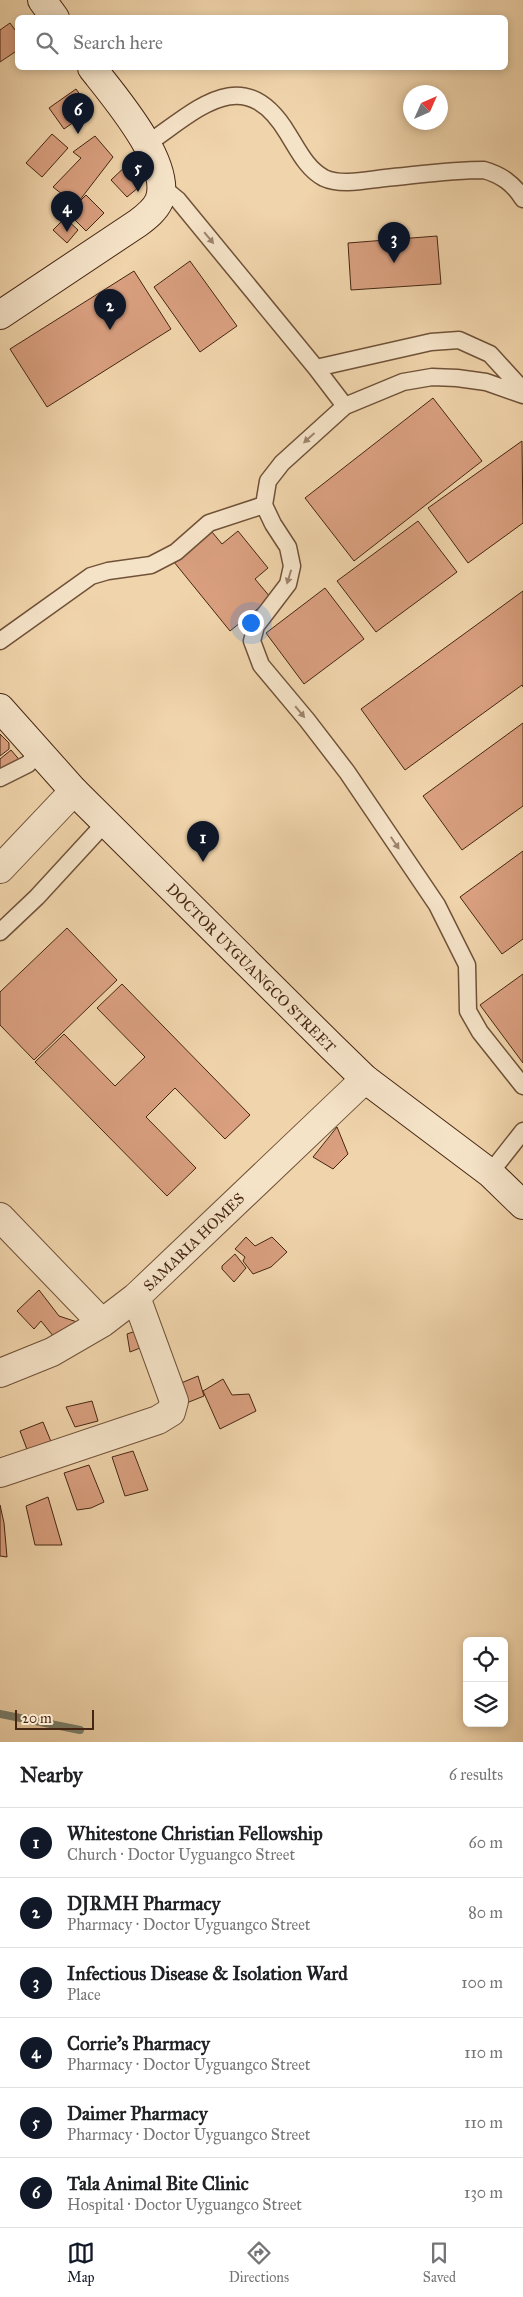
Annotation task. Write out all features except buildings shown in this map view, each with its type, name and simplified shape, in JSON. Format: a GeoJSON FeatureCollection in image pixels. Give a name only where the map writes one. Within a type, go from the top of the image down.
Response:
{"type":"FeatureCollection","features":[{"type":"Feature","properties":{"kind":"main road"},"geometry":{"type":"LineString","coordinates":[[42,0],[53,15]]}},
{"type":"Feature","properties":{"kind":"main road"},"geometry":{"type":"LineString","coordinates":[[0,315],[138,223],[159,200],[161,186],[158,169],[147,144],[93,70]]}},
{"type":"Feature","properties":{"kind":"main road","name":"DOCTOR UYGUANGCO STREET"},"geometry":{"type":"LineString","coordinates":[[0,708],[74,790],[175,893],[366,1078],[490,1173],[523,1205]]}},
{"type":"Feature","properties":{"kind":"main road"},"geometry":{"type":"LineString","coordinates":[[0,869],[74,790]]}},
{"type":"Feature","properties":{"kind":"main road","name":"SAMARIA HOMES"},"geometry":{"type":"LineString","coordinates":[[2,1369],[52,1352],[102,1323],[136,1297],[366,1078]]}},
{"type":"Feature","properties":{"kind":"main road"},"geometry":{"type":"LineString","coordinates":[[0,1217],[102,1323]]}},
{"type":"Feature","properties":{"kind":"main road"},"geometry":{"type":"LineString","coordinates":[[0,1474],[158,1420],[171,1412],[174,1401],[136,1297]]}},
{"type":"Feature","properties":{"kind":"lane"},"geometry":{"type":"LineString","coordinates":[[147,144],[204,104],[223,96],[246,95],[264,105],[282,123],[305,162],[324,178],[348,181],[484,170],[500,175],[512,184],[523,199]]}},
{"type":"Feature","properties":{"kind":"lane"},"geometry":{"type":"LineString","coordinates":[[161,186],[178,200],[345,406]]}},
{"type":"Feature","properties":{"kind":"lane"},"geometry":{"type":"LineString","coordinates":[[316,368],[431,342],[459,340],[490,354],[523,390]]}},
{"type":"Feature","properties":{"kind":"lane"},"geometry":{"type":"LineString","coordinates":[[523,396],[486,382],[432,376],[403,382],[345,406],[282,463],[268,481],[264,505],[273,524],[288,547],[292,566],[288,584],[256,626],[252,641],[261,665],[347,772],[437,906],[467,964],[468,1011],[480,1032],[523,1086]]}},
{"type":"Feature","properties":{"kind":"lane"},"geometry":{"type":"LineString","coordinates":[[0,641],[91,576],[108,571],[128,570],[151,565],[176,552],[209,523],[264,505]]}},
{"type":"Feature","properties":{"kind":"lane"},"geometry":{"type":"LineString","coordinates":[[0,778],[28,764],[39,751]]}},
{"type":"Feature","properties":{"kind":"lane"},"geometry":{"type":"LineString","coordinates":[[0,932],[37,897],[106,822]]}},
{"type":"Feature","properties":{"kind":"lane"},"geometry":{"type":"LineString","coordinates":[[490,1173],[523,1131]]}},
{"type":"Feature","properties":{"kind":"waterway"},"geometry":{"type":"LineString","coordinates":[[0,1714],[80,1730]]}},
{"type":"Feature","properties":{"kind":"place","name":"Tala Animal Bite Clinic"},"geometry":{"type":"Point","coordinates":[78,134]}},
{"type":"Feature","properties":{"kind":"place","name":"Daimer Pharmacy"},"geometry":{"type":"Point","coordinates":[138,192]}},
{"type":"Feature","properties":{"kind":"place","name":"Corrie's Pharmacy"},"geometry":{"type":"Point","coordinates":[67,232]}},
{"type":"Feature","properties":{"kind":"place","name":"Infectious Disease & Isolation Ward"},"geometry":{"type":"Point","coordinates":[394,263]}},
{"type":"Feature","properties":{"kind":"place","name":"DJRMH Pharmacy"},"geometry":{"type":"Point","coordinates":[110,330]}},
{"type":"Feature","properties":{"kind":"place","name":"Whitestone Christian Fellowship"},"geometry":{"type":"Point","coordinates":[203,862]}}]}
